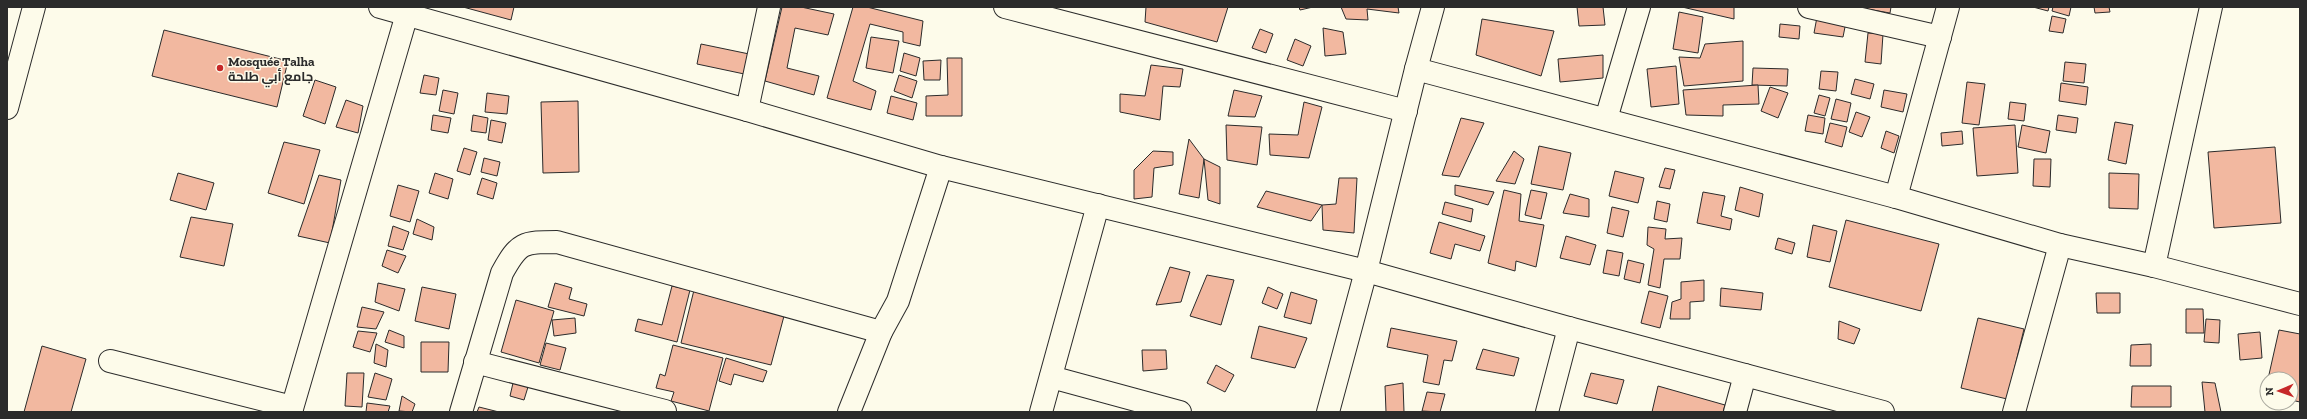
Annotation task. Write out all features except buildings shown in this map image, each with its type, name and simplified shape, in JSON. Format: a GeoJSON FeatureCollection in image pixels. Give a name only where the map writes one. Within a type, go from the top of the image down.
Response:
{"type":"FeatureCollection","features":[{"type":"Feature","properties":{"kind":"main road"},"geometry":{"type":"LineString","coordinates":[[7,108],[34,7]]}},
{"type":"Feature","properties":{"kind":"main road"},"geometry":{"type":"LineString","coordinates":[[380,7],[747,110],[941,167],[1366,271],[1569,328],[1883,412]]}},
{"type":"Feature","properties":{"kind":"main road"},"geometry":{"type":"LineString","coordinates":[[747,110],[769,7]]}},
{"type":"Feature","properties":{"kind":"main road"},"geometry":{"type":"LineString","coordinates":[[1005,7],[1406,110]]}},
{"type":"Feature","properties":{"kind":"main road"},"geometry":{"type":"LineString","coordinates":[[1328,412],[1366,271],[1416,69],[1433,7]]}},
{"type":"Feature","properties":{"kind":"main road"},"geometry":{"type":"LineString","coordinates":[[1606,119],[1639,7]]}},
{"type":"Feature","properties":{"kind":"main road"},"geometry":{"type":"LineString","coordinates":[[1809,7],[1940,37]]}},
{"type":"Feature","properties":{"kind":"main road"},"geometry":{"type":"LineString","coordinates":[[1896,196],[1948,7]]}},
{"type":"Feature","properties":{"kind":"main road"},"geometry":{"type":"LineString","coordinates":[[2154,266],[2211,7]]}},
{"type":"Feature","properties":{"kind":"main road"},"geometry":{"type":"LineString","coordinates":[[110,361],[291,410],[407,14]]}},
{"type":"Feature","properties":{"kind":"main road"},"geometry":{"type":"LineString","coordinates":[[1416,69],[1896,196],[2060,245],[2154,266],[2300,304]]}},
{"type":"Feature","properties":{"kind":"main road"},"geometry":{"type":"LineString","coordinates":[[848,412],[881,332],[898,301],[941,167]]}},
{"type":"Feature","properties":{"kind":"main road"},"geometry":{"type":"LineString","coordinates":[[1041,412],[1098,205]]}},
{"type":"Feature","properties":{"kind":"main road"},"geometry":{"type":"LineString","coordinates":[[461,412],[502,272],[514,252],[530,242],[557,242],[881,332]]}},
{"type":"Feature","properties":{"kind":"main road"},"geometry":{"type":"LineString","coordinates":[[2014,412],[2060,245]]}},
{"type":"Feature","properties":{"kind":"main road"},"geometry":{"type":"LineString","coordinates":[[1547,412],[1569,328]]}},
{"type":"Feature","properties":{"kind":"main road"},"geometry":{"type":"LineString","coordinates":[[475,362],[665,411]]}},
{"type":"Feature","properties":{"kind":"main road"},"geometry":{"type":"LineString","coordinates":[[1735,412],[1745,375]]}},
{"type":"Feature","properties":{"kind":"main road"},"geometry":{"type":"LineString","coordinates":[[1051,377],[1180,412]]}},
{"type":"Feature","properties":{"kind":"place","name":"Mosquée Talha جامع أبي طلحة"},"geometry":{"type":"Point","coordinates":[220,68]}}]}
